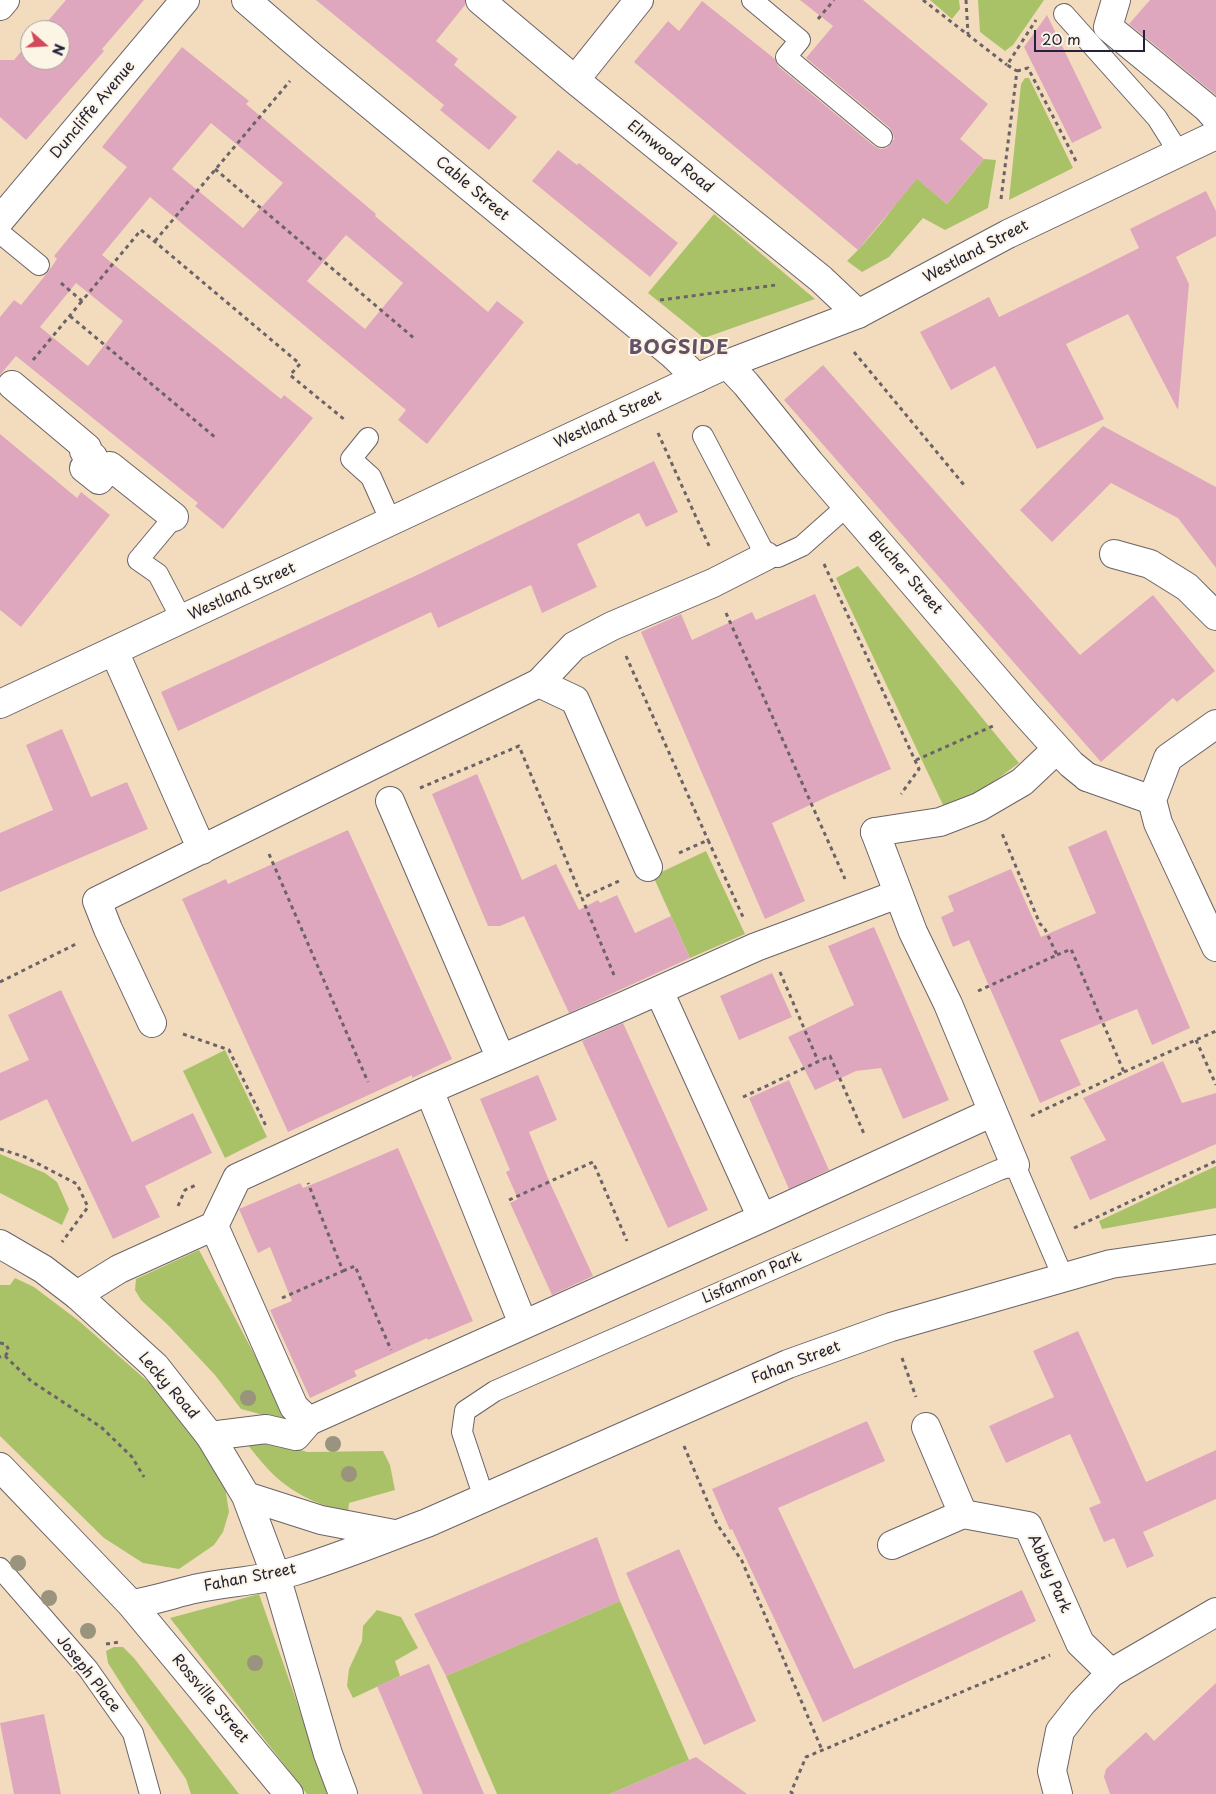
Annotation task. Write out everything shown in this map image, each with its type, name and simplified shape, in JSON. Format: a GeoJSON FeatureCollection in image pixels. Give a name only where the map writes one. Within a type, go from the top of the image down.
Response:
{"type":"FeatureCollection","features":[{"type":"Feature","properties":{"kind":"street"},"geometry":{"type":"LineString","coordinates":[[0,6],[5,0]]}},
{"type":"Feature","properties":{"kind":"street","name":"Duncliffe Avenue"},"geometry":{"type":"LineString","coordinates":[[0,220],[185,0]]}},
{"type":"Feature","properties":{"kind":"street","name":"Cable Street"},"geometry":{"type":"LineString","coordinates":[[246,0],[311,56],[672,354],[697,378]]}},
{"type":"Feature","properties":{"kind":"street","name":"Elmwood Road"},"geometry":{"type":"LineString","coordinates":[[480,0],[575,80],[821,279],[858,314]]}},
{"type":"Feature","properties":{"kind":"street"},"geometry":{"type":"LineString","coordinates":[[575,80],[639,0]]}},
{"type":"Feature","properties":{"kind":"street"},"geometry":{"type":"LineString","coordinates":[[1116,0],[1108,27],[1207,108],[1216,118]]}},
{"type":"Feature","properties":{"kind":"street","name":"Westland Street"},"geometry":{"type":"LineString","coordinates":[[0,704],[727,364],[858,314],[1008,234],[1216,135]]}},
{"type":"Feature","properties":{"kind":"street","name":"Blucher Street"},"geometry":{"type":"LineString","coordinates":[[727,364],[1025,713],[1071,764],[1088,777],[1152,800]]}},
{"type":"Feature","properties":{"kind":"street"},"geometry":{"type":"LineString","coordinates":[[12,385],[87,448],[84,450],[93,457],[84,468],[99,480],[110,466],[174,517]]}},
{"type":"Feature","properties":{"kind":"street"},"geometry":{"type":"LineString","coordinates":[[1114,554],[1150,564],[1187,587],[1216,616]]}},
{"type":"Feature","properties":{"kind":"street"},"geometry":{"type":"LineString","coordinates":[[152,1023],[97,901],[539,683],[574,646],[612,626],[718,580],[766,556]]}},
{"type":"Feature","properties":{"kind":"street"},"geometry":{"type":"LineString","coordinates":[[114,651],[202,850]]}},
{"type":"Feature","properties":{"kind":"street"},"geometry":{"type":"LineString","coordinates":[[539,683],[575,700],[648,867]]}},
{"type":"Feature","properties":{"kind":"street"},"geometry":{"type":"LineString","coordinates":[[1216,724],[1168,758],[1152,800],[1158,823],[1216,947]]}},
{"type":"Feature","properties":{"kind":"street"},"geometry":{"type":"LineString","coordinates":[[1014,1165],[948,1004],[913,932],[875,832],[940,822],[979,807],[1022,782],[1057,749]]}},
{"type":"Feature","properties":{"kind":"street"},"geometry":{"type":"LineString","coordinates":[[390,801],[500,1059]]}},
{"type":"Feature","properties":{"kind":"street"},"geometry":{"type":"LineString","coordinates":[[77,1295],[119,1269],[214,1226],[237,1178],[429,1090],[762,945],[898,894]]}},
{"type":"Feature","properties":{"kind":"street"},"geometry":{"type":"LineString","coordinates":[[659,991],[762,1218]]}},
{"type":"Feature","properties":{"kind":"street"},"geometry":{"type":"LineString","coordinates":[[429,1090],[523,1324]]}},
{"type":"Feature","properties":{"kind":"street"},"geometry":{"type":"LineString","coordinates":[[210,1436],[266,1429],[296,1436],[309,1421],[878,1164],[997,1121]]}},
{"type":"Feature","properties":{"kind":"street"},"geometry":{"type":"LineString","coordinates":[[214,1226],[294,1407],[309,1421]]}},
{"type":"Feature","properties":{"kind":"street","name":"Lecky Road"},"geometry":{"type":"LineString","coordinates":[[0,1244],[43,1269],[77,1295],[155,1366],[210,1436],[246,1496],[276,1576]]}},
{"type":"Feature","properties":{"kind":"street","name":"Fahan Street"},"geometry":{"type":"LineString","coordinates":[[131,1604],[194,1589],[276,1576],[396,1534],[484,1498],[788,1364],[891,1327],[1111,1264],[1216,1249]]}},
{"type":"Feature","properties":{"kind":"street"},"geometry":{"type":"LineString","coordinates":[[892,1545],[963,1514],[926,1427]]}},
{"type":"Feature","properties":{"kind":"street"},"geometry":{"type":"LineString","coordinates":[[0,1467],[131,1604]]}},
{"type":"Feature","properties":{"kind":"street"},"geometry":{"type":"LineString","coordinates":[[246,1496],[322,1520],[396,1534]]}},
{"type":"Feature","properties":{"kind":"street","name":"Abbey Park"},"geometry":{"type":"LineString","coordinates":[[963,1514],[1028,1526],[1080,1643],[1111,1673]]}},
{"type":"Feature","properties":{"kind":"street"},"geometry":{"type":"LineString","coordinates":[[276,1576],[328,1754],[343,1794]]}},
{"type":"Feature","properties":{"kind":"street","name":"Rossville Street"},"geometry":{"type":"LineString","coordinates":[[131,1604],[289,1794]]}},
{"type":"Feature","properties":{"kind":"street"},"geometry":{"type":"LineString","coordinates":[[1058,1794],[1052,1771],[1060,1731],[1082,1703],[1111,1673],[1216,1612]]}},
{"type":"Feature","properties":{"kind":"lane"},"geometry":{"type":"LineString","coordinates":[[752,0],[800,40],[786,57],[882,137]]}},
{"type":"Feature","properties":{"kind":"lane"},"geometry":{"type":"LineString","coordinates":[[1064,14],[1157,118],[1180,152]]}},
{"type":"Feature","properties":{"kind":"lane"},"geometry":{"type":"LineString","coordinates":[[0,233],[39,265]]}},
{"type":"Feature","properties":{"kind":"lane"},"geometry":{"type":"LineString","coordinates":[[703,436],[766,556],[778,557],[802,546],[847,506]]}},
{"type":"Feature","properties":{"kind":"lane"},"geometry":{"type":"LineString","coordinates":[[368,438],[351,459],[371,477],[391,522]]}},
{"type":"Feature","properties":{"kind":"lane"},"geometry":{"type":"LineString","coordinates":[[174,517],[138,560],[158,574],[182,620]]}},
{"type":"Feature","properties":{"kind":"lane"},"geometry":{"type":"LineString","coordinates":[[1014,1165],[1063,1277]]}},
{"type":"Feature","properties":{"kind":"lane","name":"Lisfannon Park"},"geometry":{"type":"LineString","coordinates":[[484,1498],[462,1432],[465,1411],[495,1391],[1014,1165]]}},
{"type":"Feature","properties":{"kind":"lane","name":"Joseph Place"},"geometry":{"type":"LineString","coordinates":[[0,1568],[88,1669],[133,1733],[150,1794]]}},
{"type":"Feature","properties":{"kind":"path"},"geometry":{"type":"LineString","coordinates":[[923,0],[1007,65],[1017,71],[1028,68],[1093,193]]}},
{"type":"Feature","properties":{"kind":"path"},"geometry":{"type":"LineString","coordinates":[[966,0],[968,35]]}},
{"type":"Feature","properties":{"kind":"path"},"geometry":{"type":"LineString","coordinates":[[1007,65],[1039,16]]}},
{"type":"Feature","properties":{"kind":"path"},"geometry":{"type":"LineString","coordinates":[[155,241],[311,56]]}},
{"type":"Feature","properties":{"kind":"path"},"geometry":{"type":"LineString","coordinates":[[1008,234],[1001,199],[1017,71]]}},
{"type":"Feature","properties":{"kind":"path"},"geometry":{"type":"LineString","coordinates":[[215,169],[415,339]]}},
{"type":"Feature","properties":{"kind":"path"},"geometry":{"type":"LineString","coordinates":[[12,385],[141,230],[300,364],[290,376],[368,438]]}},
{"type":"Feature","properties":{"kind":"path"},"geometry":{"type":"LineString","coordinates":[[39,265],[82,301]]}},
{"type":"Feature","properties":{"kind":"path"},"geometry":{"type":"LineString","coordinates":[[614,306],[821,279]]}},
{"type":"Feature","properties":{"kind":"path"},"geometry":{"type":"LineString","coordinates":[[70,316],[216,438]]}},
{"type":"Feature","properties":{"kind":"path"},"geometry":{"type":"LineString","coordinates":[[830,325],[964,485]]}},
{"type":"Feature","properties":{"kind":"path"},"geometry":{"type":"LineString","coordinates":[[644,403],[858,910]]}},
{"type":"Feature","properties":{"kind":"path"},"geometry":{"type":"LineString","coordinates":[[812,538],[919,769],[875,832]]}},
{"type":"Feature","properties":{"kind":"path"},"geometry":{"type":"LineString","coordinates":[[612,626],[708,840],[762,945],[818,1061]]}},
{"type":"Feature","properties":{"kind":"path"},"geometry":{"type":"LineString","coordinates":[[916,760],[1025,713]]}},
{"type":"Feature","properties":{"kind":"path"},"geometry":{"type":"LineString","coordinates":[[390,801],[519,746],[626,1005]]}},
{"type":"Feature","properties":{"kind":"path"},"geometry":{"type":"LineString","coordinates":[[989,802],[1040,924],[1044,927],[1057,955]]}},
{"type":"Feature","properties":{"kind":"path"},"geometry":{"type":"LineString","coordinates":[[256,823],[382,1112]]}},
{"type":"Feature","properties":{"kind":"path"},"geometry":{"type":"LineString","coordinates":[[582,898],[708,840]]}},
{"type":"Feature","properties":{"kind":"path"},"geometry":{"type":"LineString","coordinates":[[0,982],[108,929]]}},
{"type":"Feature","properties":{"kind":"path"},"geometry":{"type":"LineString","coordinates":[[948,1004],[1071,949],[1124,1072]]}},
{"type":"Feature","properties":{"kind":"path"},"geometry":{"type":"LineString","coordinates":[[152,1023],[229,1050],[289,1155],[342,1271]]}},
{"type":"Feature","properties":{"kind":"path"},"geometry":{"type":"LineString","coordinates":[[997,1121],[1124,1072],[1216,1031]]}},
{"type":"Feature","properties":{"kind":"path"},"geometry":{"type":"LineString","coordinates":[[1196,1040],[1216,1085]]}},
{"type":"Feature","properties":{"kind":"path"},"geometry":{"type":"LineString","coordinates":[[713,1111],[830,1056],[878,1164]]}},
{"type":"Feature","properties":{"kind":"path"},"geometry":{"type":"LineString","coordinates":[[0,1149],[25,1157],[77,1184],[88,1206],[43,1269]]}},
{"type":"Feature","properties":{"kind":"path"},"geometry":{"type":"LineString","coordinates":[[1047,1240],[1216,1161]]}},
{"type":"Feature","properties":{"kind":"path"},"geometry":{"type":"LineString","coordinates":[[479,1214],[593,1162],[640,1272]]}},
{"type":"Feature","properties":{"kind":"path"},"geometry":{"type":"LineString","coordinates":[[252,1311],[355,1266],[404,1378]]}},
{"type":"Feature","properties":{"kind":"path"},"geometry":{"type":"LineString","coordinates":[[891,1327],[926,1427]]}},
{"type":"Feature","properties":{"kind":"path"},"geometry":{"type":"LineString","coordinates":[[0,1343],[8,1346],[9,1350],[5,1356],[0,1357]]}},
{"type":"Feature","properties":{"kind":"path"},"geometry":{"type":"LineString","coordinates":[[5,1356],[31,1381],[101,1427],[132,1457],[144,1477]]}},
{"type":"Feature","properties":{"kind":"path"},"geometry":{"type":"LineString","coordinates":[[672,1415],[717,1524],[742,1561],[822,1750]]}},
{"type":"Feature","properties":{"kind":"path"},"geometry":{"type":"LineString","coordinates":[[88,1669],[102,1644],[157,1636]]}},
{"type":"Feature","properties":{"kind":"path"},"geometry":{"type":"LineString","coordinates":[[793,1794],[791,1792],[806,1756],[1080,1643]]}},
{"type":"Feature","properties":{"kind":"green space"},"geometry":{"type":"Polygon","coordinates":[[[930,0],[959,0],[960,9],[952,19],[930,0]]]}},
{"type":"Feature","properties":{"kind":"green space"},"geometry":{"type":"Polygon","coordinates":[[[978,0],[1044,0],[1013,45],[1005,51],[980,32],[978,0]]]}},
{"type":"Feature","properties":{"kind":"green space"},"geometry":{"type":"Polygon","coordinates":[[[1025,78],[1029,78],[1073,168],[1009,200],[1021,84],[1025,78]]]}},
{"type":"Feature","properties":{"kind":"green space"},"geometry":{"type":"Polygon","coordinates":[[[984,159],[996,160],[988,208],[945,230],[923,218],[889,257],[862,272],[847,261],[891,210],[915,177],[947,204],[984,159]]]}},
{"type":"Feature","properties":{"kind":"green space"},"geometry":{"type":"Polygon","coordinates":[[[714,214],[815,299],[704,338],[648,293],[714,214]]]}},
{"type":"Feature","properties":{"kind":"green space"},"geometry":{"type":"Polygon","coordinates":[[[858,566],[1019,763],[958,808],[944,807],[836,578],[858,566]]]}},
{"type":"Feature","properties":{"kind":"green space"},"geometry":{"type":"Polygon","coordinates":[[[706,851],[745,934],[690,958],[653,876],[706,851]]]}},
{"type":"Feature","properties":{"kind":"green space"},"geometry":{"type":"Polygon","coordinates":[[[225,1050],[267,1137],[225,1158],[183,1071],[225,1050]]]}},
{"type":"Feature","properties":{"kind":"green space"},"geometry":{"type":"Polygon","coordinates":[[[0,1154],[45,1173],[57,1182],[69,1209],[62,1225],[0,1193],[0,1154]]]}},
{"type":"Feature","properties":{"kind":"green space"},"geometry":{"type":"Polygon","coordinates":[[[1216,1166],[1216,1208],[1102,1229],[1099,1221],[1216,1166]]]}},
{"type":"Feature","properties":{"kind":"green space"},"geometry":{"type":"Polygon","coordinates":[[[199,1250],[290,1422],[241,1409],[215,1375],[169,1326],[141,1300],[135,1290],[136,1279],[199,1250]]]}},
{"type":"Feature","properties":{"kind":"green space"},"geometry":{"type":"Polygon","coordinates":[[[15,1278],[34,1287],[79,1321],[154,1387],[202,1443],[225,1487],[229,1512],[223,1532],[214,1545],[179,1569],[143,1563],[104,1538],[0,1436],[0,1285],[10,1285],[15,1278]]]}},
{"type":"Feature","properties":{"kind":"green space"},"geometry":{"type":"Polygon","coordinates":[[[253,1434],[307,1452],[383,1451],[390,1465],[395,1490],[349,1503],[348,1512],[321,1504],[286,1485],[260,1461],[243,1439],[253,1434]]]}},
{"type":"Feature","properties":{"kind":"green space"},"geometry":{"type":"Polygon","coordinates":[[[259,1594],[329,1794],[307,1794],[170,1618],[259,1594]]]}},
{"type":"Feature","properties":{"kind":"green space"},"geometry":{"type":"Polygon","coordinates":[[[620,1601],[689,1760],[610,1794],[497,1794],[446,1676],[620,1601]]]}},
{"type":"Feature","properties":{"kind":"green space"},"geometry":{"type":"Polygon","coordinates":[[[377,1610],[401,1617],[418,1648],[395,1661],[400,1676],[353,1698],[347,1686],[349,1669],[362,1641],[363,1626],[377,1610]]]}},
{"type":"Feature","properties":{"kind":"green space"},"geometry":{"type":"Polygon","coordinates":[[[114,1647],[123,1647],[134,1658],[239,1794],[191,1794],[186,1779],[108,1663],[106,1651],[114,1647]]]}},
{"type":"Feature","properties":{"kind":"building"},"geometry":{"type":"Polygon","coordinates":[[[66,0],[144,0],[102,49],[104,51],[26,140],[0,117],[0,60],[14,60],[20,53],[20,70],[70,70],[70,20],[49,20],[66,0]]]}},
{"type":"Feature","properties":{"kind":"building"},"geometry":{"type":"Polygon","coordinates":[[[316,0],[465,0],[465,5],[436,41],[458,59],[454,65],[517,117],[489,150],[440,110],[444,105],[316,0]]]}},
{"type":"Feature","properties":{"kind":"building"},"geometry":{"type":"Polygon","coordinates":[[[800,0],[863,0],[988,104],[960,139],[984,159],[947,204],[917,179],[858,250],[634,62],[668,21],[679,31],[702,1],[775,59],[778,66],[874,146],[880,149],[887,148],[894,139],[890,128],[806,58],[833,26],[800,0]]]}},
{"type":"Feature","properties":{"kind":"building"},"geometry":{"type":"Polygon","coordinates":[[[1150,0],[1216,0],[1216,95],[1129,24],[1150,0]]]}},
{"type":"Feature","properties":{"kind":"building"},"geometry":{"type":"Polygon","coordinates":[[[1047,15],[1102,128],[1072,143],[1024,47],[1047,15]]]}},
{"type":"Feature","properties":{"kind":"building"},"geometry":{"type":"Polygon","coordinates":[[[182,47],[249,101],[246,104],[488,312],[497,301],[524,322],[427,444],[398,420],[406,410],[150,197],[102,255],[281,399],[284,395],[313,418],[223,529],[195,506],[198,503],[16,356],[0,375],[0,317],[14,300],[21,305],[57,259],[54,256],[127,167],[102,147],[182,47]],[[211,123],[172,169],[243,228],[283,183],[211,123]],[[346,235],[307,281],[365,329],[403,283],[346,235]],[[76,283],[40,327],[88,366],[123,321],[76,283]]]}},
{"type":"Feature","properties":{"kind":"building"},"geometry":{"type":"Polygon","coordinates":[[[558,150],[577,165],[579,163],[678,243],[650,277],[532,181],[558,150]]]}},
{"type":"Feature","properties":{"kind":"building"},"geometry":{"type":"Polygon","coordinates":[[[1206,191],[1216,211],[1216,236],[1176,257],[1189,284],[1178,410],[1128,314],[1066,344],[1104,419],[1037,449],[995,366],[951,390],[920,332],[989,297],[999,317],[1087,274],[1139,248],[1130,229],[1206,191]]]}},
{"type":"Feature","properties":{"kind":"building"},"geometry":{"type":"Polygon","coordinates":[[[823,365],[1080,655],[1153,595],[1215,671],[1177,702],[1173,698],[1101,762],[784,400],[823,365]]]}},
{"type":"Feature","properties":{"kind":"building"},"geometry":{"type":"Polygon","coordinates":[[[1103,426],[1216,487],[1216,568],[1178,518],[1111,483],[1052,542],[1020,510],[1103,426]]]}},
{"type":"Feature","properties":{"kind":"building"},"geometry":{"type":"Polygon","coordinates":[[[0,434],[77,498],[81,492],[110,515],[21,627],[0,610],[0,434]]]}},
{"type":"Feature","properties":{"kind":"building"},"geometry":{"type":"Polygon","coordinates":[[[654,461],[678,512],[646,527],[639,513],[577,544],[597,587],[542,613],[531,585],[438,628],[431,612],[178,731],[161,692],[415,576],[654,461]]]}},
{"type":"Feature","properties":{"kind":"building"},"geometry":{"type":"Polygon","coordinates":[[[815,594],[891,769],[772,823],[805,901],[765,919],[641,632],[681,614],[692,640],[752,612],[756,620],[815,594]]]}},
{"type":"Feature","properties":{"kind":"building"},"geometry":{"type":"Polygon","coordinates":[[[62,729],[91,797],[127,782],[148,829],[0,892],[0,833],[53,810],[26,745],[62,729]]]}},
{"type":"Feature","properties":{"kind":"building"},"geometry":{"type":"Polygon","coordinates":[[[477,774],[522,880],[556,864],[579,910],[598,900],[600,903],[617,895],[635,933],[671,916],[690,958],[569,1013],[524,916],[500,926],[488,926],[432,794],[477,774]]]}},
{"type":"Feature","properties":{"kind":"building"},"geometry":{"type":"Polygon","coordinates":[[[348,830],[452,1059],[412,1078],[412,1075],[288,1132],[182,899],[226,879],[228,884],[348,830]]]}},
{"type":"Feature","properties":{"kind":"building"},"geometry":{"type":"Polygon","coordinates":[[[1106,830],[1190,1028],[1152,1045],[1137,1009],[1060,1040],[1081,1085],[1040,1103],[969,940],[953,947],[941,917],[954,911],[948,896],[1011,869],[1041,937],[1096,913],[1068,847],[1106,830]]]}},
{"type":"Feature","properties":{"kind":"building"},"geometry":{"type":"Polygon","coordinates":[[[874,927],[949,1100],[903,1119],[881,1068],[856,1071],[815,1090],[788,1037],[854,1005],[828,946],[874,927]]]}},
{"type":"Feature","properties":{"kind":"building"},"geometry":{"type":"Polygon","coordinates":[[[772,973],[792,1017],[739,1040],[720,996],[772,973]]]}},
{"type":"Feature","properties":{"kind":"building"},"geometry":{"type":"Polygon","coordinates":[[[61,990],[132,1142],[193,1113],[212,1153],[145,1186],[160,1217],[113,1239],[47,1099],[0,1121],[0,1073],[29,1060],[8,1015],[61,990]]]}},
{"type":"Feature","properties":{"kind":"building"},"geometry":{"type":"Polygon","coordinates":[[[623,1023],[708,1210],[668,1228],[582,1041],[623,1023]]]}},
{"type":"Feature","properties":{"kind":"building"},"geometry":{"type":"Polygon","coordinates":[[[1163,1061],[1182,1103],[1216,1093],[1216,1144],[1090,1200],[1070,1157],[1106,1140],[1083,1098],[1163,1061]]]}},
{"type":"Feature","properties":{"kind":"building"},"geometry":{"type":"Polygon","coordinates":[[[538,1075],[557,1120],[529,1132],[550,1183],[593,1276],[552,1295],[510,1203],[518,1199],[506,1172],[510,1170],[480,1099],[538,1075]]]}},
{"type":"Feature","properties":{"kind":"building"},"geometry":{"type":"Polygon","coordinates":[[[789,1080],[829,1170],[789,1189],[749,1098],[789,1080]]]}},
{"type":"Feature","properties":{"kind":"building"},"geometry":{"type":"Polygon","coordinates":[[[398,1148],[473,1321],[428,1340],[427,1338],[354,1371],[357,1376],[310,1398],[270,1310],[292,1301],[270,1247],[258,1253],[239,1209],[300,1183],[303,1188],[398,1148]]]}},
{"type":"Feature","properties":{"kind":"building"},"geometry":{"type":"Polygon","coordinates":[[[1078,1331],[1146,1482],[1216,1450],[1216,1499],[1143,1532],[1154,1556],[1127,1568],[1114,1538],[1104,1542],[1089,1508],[1101,1503],[1070,1434],[1006,1463],[989,1426],[1054,1397],[1033,1351],[1078,1331]]]}},
{"type":"Feature","properties":{"kind":"building"},"geometry":{"type":"Polygon","coordinates":[[[867,1421],[885,1461],[778,1508],[854,1669],[1022,1590],[1036,1621],[823,1722],[712,1489],[867,1421]]]}},
{"type":"Feature","properties":{"kind":"building"},"geometry":{"type":"Polygon","coordinates":[[[597,1537],[620,1601],[446,1676],[414,1614],[597,1537]]]}},
{"type":"Feature","properties":{"kind":"building"},"geometry":{"type":"Polygon","coordinates":[[[679,1549],[756,1721],[704,1745],[626,1573],[679,1549]]]}},
{"type":"Feature","properties":{"kind":"building"},"geometry":{"type":"Polygon","coordinates":[[[429,1664],[484,1794],[423,1794],[377,1686],[429,1664]]]}},
{"type":"Feature","properties":{"kind":"building"},"geometry":{"type":"Polygon","coordinates":[[[1216,1683],[1216,1794],[1110,1794],[1104,1777],[1106,1769],[1146,1732],[1154,1741],[1216,1683]]]}},
{"type":"Feature","properties":{"kind":"building"},"geometry":{"type":"Polygon","coordinates":[[[44,1714],[61,1794],[14,1794],[0,1723],[44,1714]]]}},
{"type":"Feature","properties":{"kind":"building"},"geometry":{"type":"Polygon","coordinates":[[[696,1757],[747,1794],[610,1794],[696,1757]]]}},
{"type":"Feature","properties":{"kind":"district","name":"BOGSIDE"},"geometry":{"type":"Point","coordinates":[679,348]}}]}
